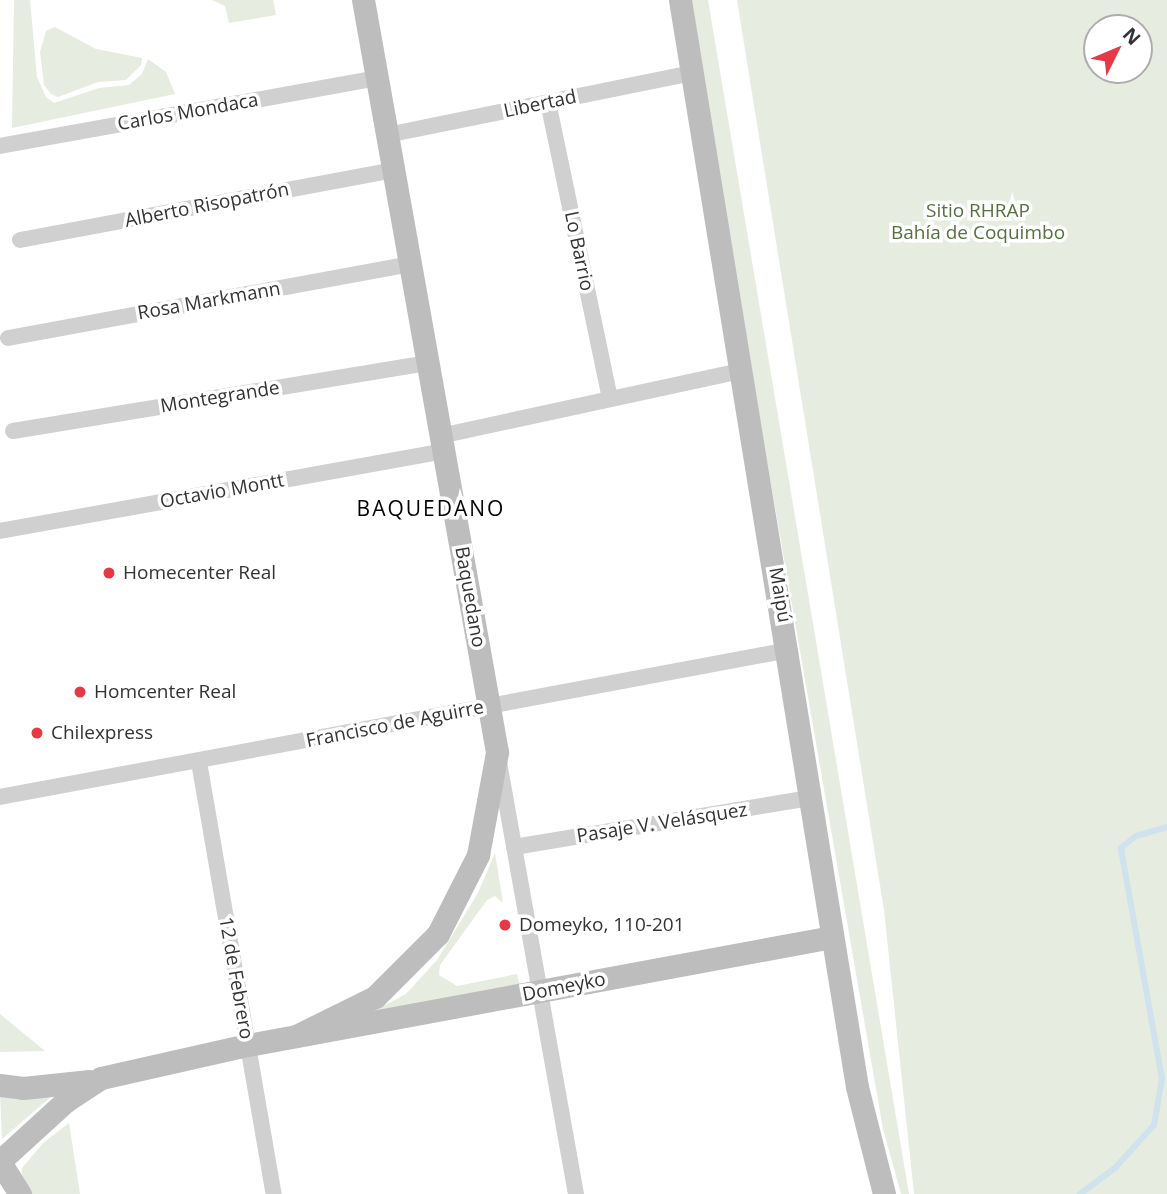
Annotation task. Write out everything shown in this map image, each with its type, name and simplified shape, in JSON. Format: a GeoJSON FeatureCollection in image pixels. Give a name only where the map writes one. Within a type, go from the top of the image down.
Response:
{"type":"FeatureCollection","features":[{"type":"Feature","properties":{"kind":"main road","name":"Baquedano"},"geometry":{"type":"LineString","coordinates":[[363,0],[497,752]]}},
{"type":"Feature","properties":{"kind":"main road","name":"Maipú"},"geometry":{"type":"LineString","coordinates":[[680,0],[789,650],[857,1087],[882,1192]]}},
{"type":"Feature","properties":{"kind":"main road","name":"Domeyko"},"geometry":{"type":"LineString","coordinates":[[296,1036],[375,996],[438,934],[478,855],[497,752]]}},
{"type":"Feature","properties":{"kind":"main road","name":"Domeyko"},"geometry":{"type":"LineString","coordinates":[[0,1161],[90,1081],[248,1045],[832,937]]}},
{"type":"Feature","properties":{"kind":"main road"},"geometry":{"type":"LineString","coordinates":[[0,1086],[23,1088],[90,1081]]}},
{"type":"Feature","properties":{"kind":"main road"},"geometry":{"type":"LineString","coordinates":[[0,1161],[20,1194]]}},
{"type":"Feature","properties":{"kind":"street","name":"Libertad"},"geometry":{"type":"LineString","coordinates":[[387,135],[693,73]]}},
{"type":"Feature","properties":{"kind":"street","name":"Carlos Mondaca"},"geometry":{"type":"LineString","coordinates":[[0,146],[377,78]]}},
{"type":"Feature","properties":{"kind":"street","name":"Lo Barrio"},"geometry":{"type":"LineString","coordinates":[[548,102],[610,399]]}},
{"type":"Feature","properties":{"kind":"street","name":"Alberto Risopatrón"},"geometry":{"type":"LineString","coordinates":[[20,240],[393,170]]}},
{"type":"Feature","properties":{"kind":"street","name":"Rosa Markmann"},"geometry":{"type":"LineString","coordinates":[[8,338],[410,264]]}},
{"type":"Feature","properties":{"kind":"street","name":"Montegrande"},"geometry":{"type":"LineString","coordinates":[[13,431],[428,363]]}},
{"type":"Feature","properties":{"kind":"street"},"geometry":{"type":"LineString","coordinates":[[442,444],[610,399],[741,371]]}},
{"type":"Feature","properties":{"kind":"street","name":"Octavio Montt"},"geometry":{"type":"LineString","coordinates":[[0,531],[442,444]]}},
{"type":"Feature","properties":{"kind":"street","name":"Francisco de Aguirre"},"geometry":{"type":"LineString","coordinates":[[0,797],[789,650]]}},
{"type":"Feature","properties":{"kind":"street","name":"Baquedano"},"geometry":{"type":"LineString","coordinates":[[497,752],[576,1194]]}},
{"type":"Feature","properties":{"kind":"street","name":"12 de Febrero"},"geometry":{"type":"LineString","coordinates":[[199,762],[274,1194]]}},
{"type":"Feature","properties":{"kind":"street","name":"Pasaje V. Velásquez"},"geometry":{"type":"LineString","coordinates":[[514,848],[810,798]]}},
{"type":"Feature","properties":{"kind":"green space"},"geometry":{"type":"Polygon","coordinates":[[[14,0],[30,0],[37,77],[46,97],[54,103],[99,88],[129,85],[142,74],[148,59],[166,72],[175,94],[12,128],[14,0]]]}},
{"type":"Feature","properties":{"kind":"green space"},"geometry":{"type":"Polygon","coordinates":[[[212,0],[273,0],[276,15],[229,23],[225,6],[212,0]]]}},
{"type":"Feature","properties":{"kind":"green space"},"geometry":{"type":"Polygon","coordinates":[[[687,0],[708,0],[909,1194],[901,1194],[883,1129],[687,0]]]}},
{"type":"Feature","properties":{"kind":"green space","name":"Sitio RHRAP Bahía de Coquimbo"},"geometry":{"type":"Polygon","coordinates":[[[737,0],[1167,0],[1167,1194],[914,1194],[884,910],[737,0]]]}},
{"type":"Feature","properties":{"kind":"green space"},"geometry":{"type":"Polygon","coordinates":[[[55,27],[96,49],[142,58],[141,65],[126,80],[98,82],[58,97],[51,94],[44,85],[40,52],[46,31],[55,27]]]}},
{"type":"Feature","properties":{"kind":"green space"},"geometry":{"type":"Polygon","coordinates":[[[495,853],[503,903],[495,896],[487,900],[440,965],[439,975],[457,986],[517,974],[520,987],[370,1013],[406,994],[437,960],[478,893],[495,853]]]}},
{"type":"Feature","properties":{"kind":"green space"},"geometry":{"type":"Polygon","coordinates":[[[0,1014],[45,1051],[0,1052],[0,1014]]]}},
{"type":"Feature","properties":{"kind":"green space"},"geometry":{"type":"Polygon","coordinates":[[[0,1094],[53,1095],[2,1139],[0,1094]]]}},
{"type":"Feature","properties":{"kind":"green space"},"geometry":{"type":"Polygon","coordinates":[[[69,1123],[80,1194],[32,1194],[21,1179],[22,1168],[43,1143],[69,1123]]]}},
{"type":"Feature","properties":{"kind":"waterway"},"geometry":{"type":"LineString","coordinates":[[1080,1194],[1115,1168],[1154,1125],[1162,1079],[1121,848],[1136,836],[1167,827]]}},
{"type":"Feature","properties":{"kind":"place","name":"Homecenter Real"},"geometry":{"type":"Point","coordinates":[109,573]}},
{"type":"Feature","properties":{"kind":"place","name":"Homcenter Real"},"geometry":{"type":"Point","coordinates":[80,692]}},
{"type":"Feature","properties":{"kind":"place","name":"Chilexpress"},"geometry":{"type":"Point","coordinates":[37,733]}},
{"type":"Feature","properties":{"kind":"place","name":"Domeyko, 110-201"},"geometry":{"type":"Point","coordinates":[505,925]}},
{"type":"Feature","properties":{"kind":"district","name":"BAQUEDANO"},"geometry":{"type":"Point","coordinates":[431,508]}}]}
